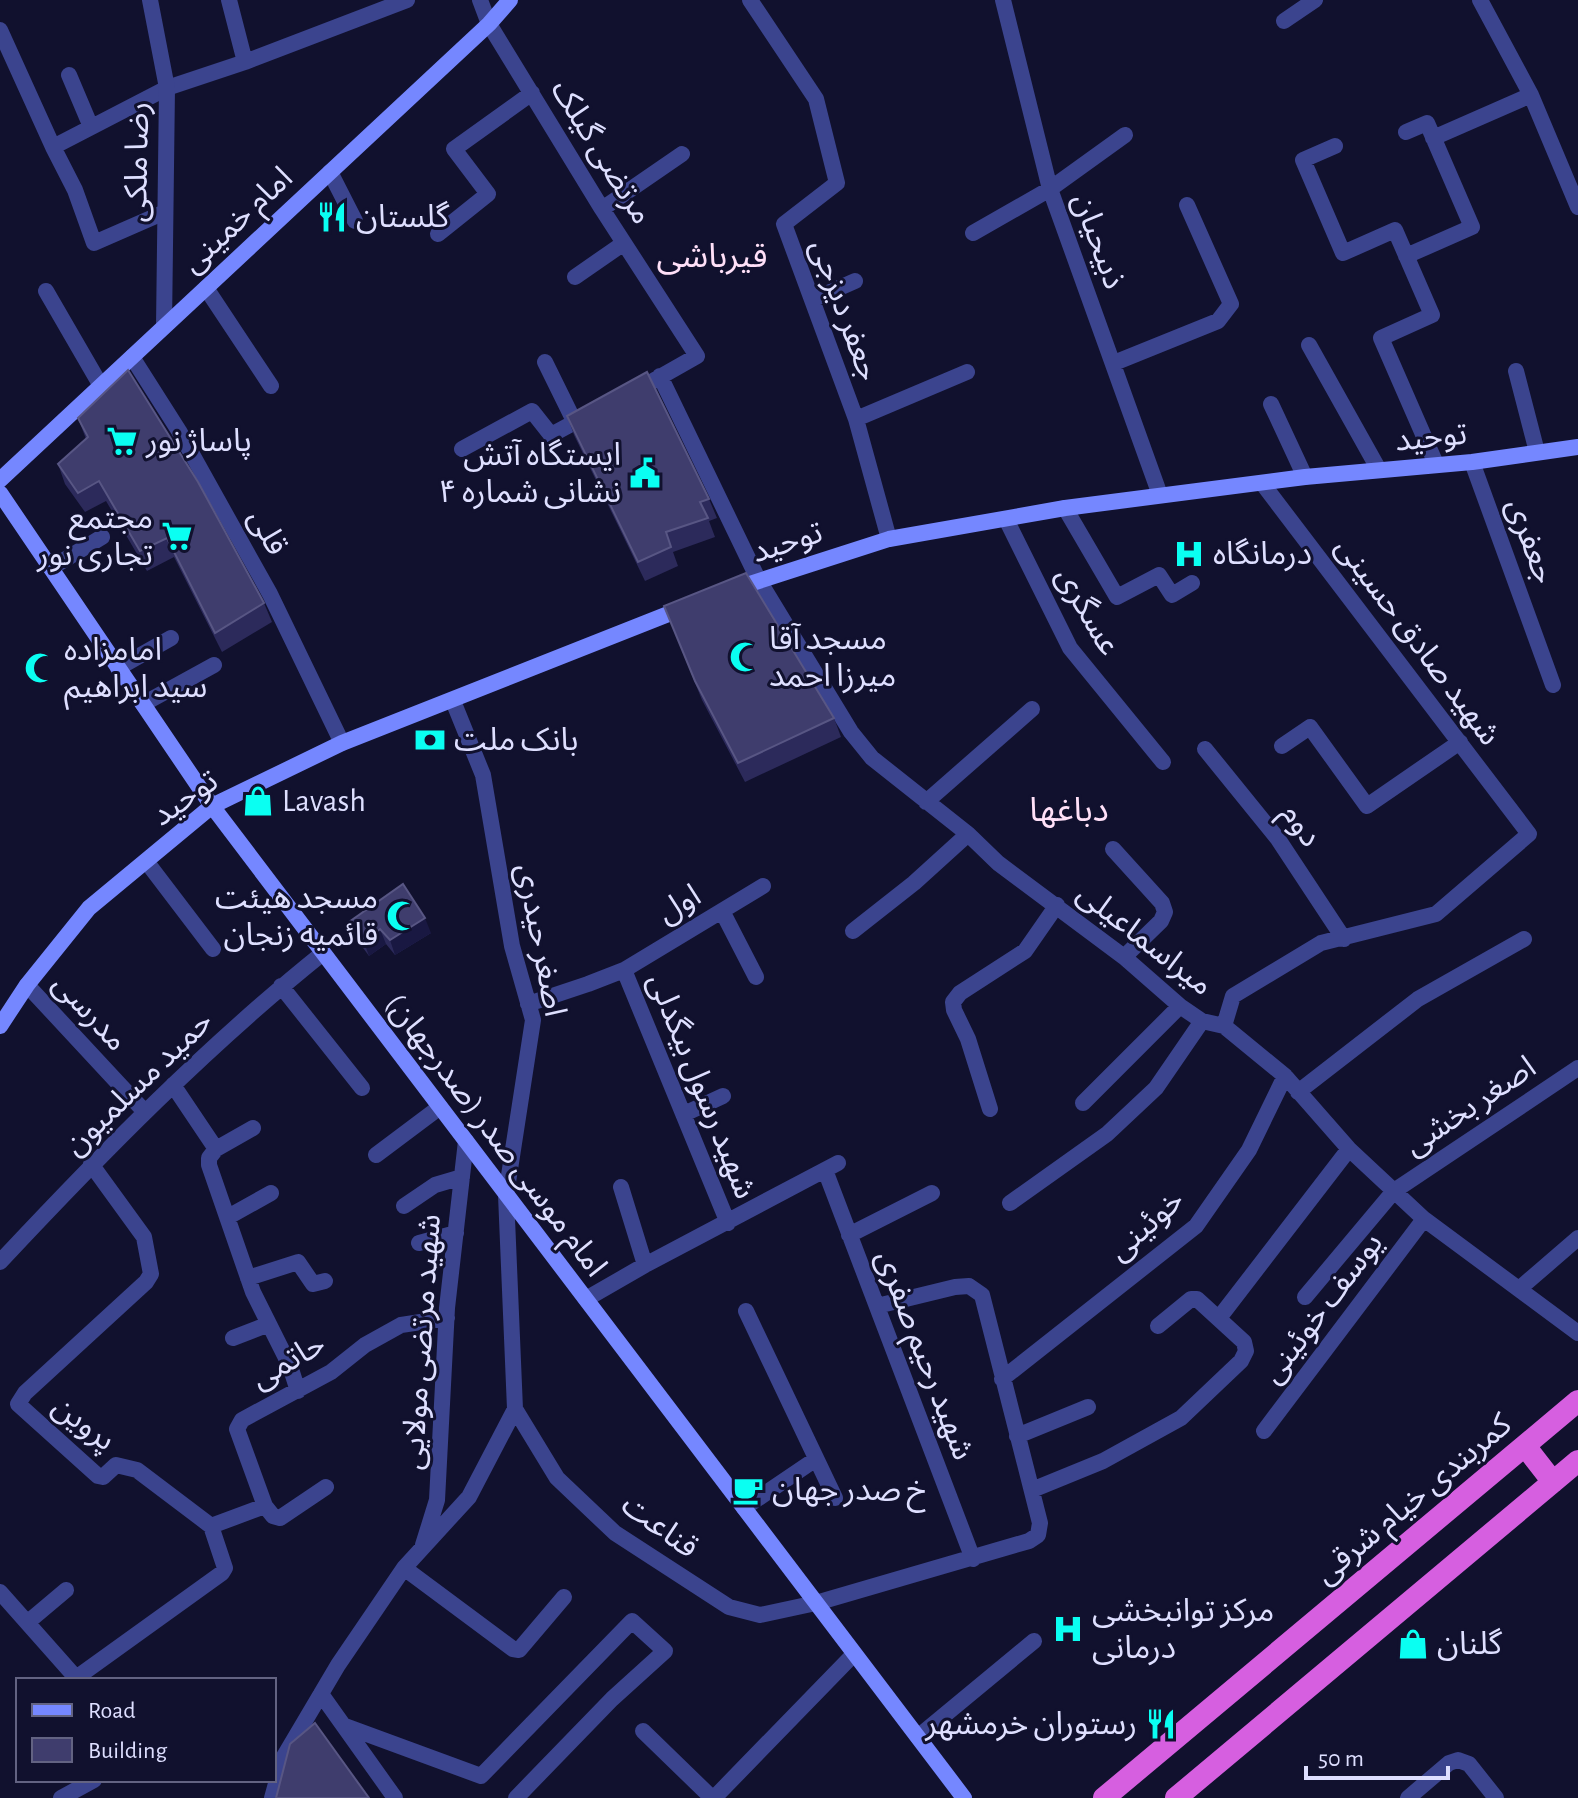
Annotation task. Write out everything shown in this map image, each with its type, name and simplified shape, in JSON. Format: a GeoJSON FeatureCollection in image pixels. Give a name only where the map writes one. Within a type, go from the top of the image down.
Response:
{"type":"FeatureCollection","features":[{"type":"Feature","properties":{"kind":"highway","name":"کمربندی خیام شرقی"},"geometry":{"type":"LineString","coordinates":[[1104,1798],[1578,1401]]}},
{"type":"Feature","properties":{"kind":"highway"},"geometry":{"type":"LineString","coordinates":[[1525,1446],[1553,1482]]}},
{"type":"Feature","properties":{"kind":"highway"},"geometry":{"type":"LineString","coordinates":[[1176,1798],[1578,1461]]}},
{"type":"Feature","properties":{"kind":"main road","name":"امام خمینی"},"geometry":{"type":"LineString","coordinates":[[0,480],[489,24],[510,0]]}},
{"type":"Feature","properties":{"kind":"main road","name":"توحید"},"geometry":{"type":"LineString","coordinates":[[0,1026],[27,985],[89,908],[212,806],[342,743],[758,579],[889,539],[1065,508],[1305,477],[1472,462],[1578,447]]}},
{"type":"Feature","properties":{"kind":"main road","name":"(صدرجهان) امام موسی صدر"},"geometry":{"type":"LineString","coordinates":[[0,493],[212,806],[964,1798]]}},
{"type":"Feature","properties":{"kind":"street","name":"رضا ملکی"},"geometry":{"type":"LineString","coordinates":[[150,0],[167,88],[164,326]]}},
{"type":"Feature","properties":{"kind":"street"},"geometry":{"type":"LineString","coordinates":[[229,0],[245,62]]}},
{"type":"Feature","properties":{"kind":"street"},"geometry":{"type":"LineString","coordinates":[[53,147],[167,88],[245,62],[407,0]]}},
{"type":"Feature","properties":{"kind":"street","name":"مرتضی گیلک"},"geometry":{"type":"LineString","coordinates":[[480,0],[489,24],[602,209],[697,356],[660,376]]}},
{"type":"Feature","properties":{"kind":"street","name":"جعفر دیزجی"},"geometry":{"type":"LineString","coordinates":[[750,0],[816,99],[837,183],[784,224],[856,419],[889,539]]}},
{"type":"Feature","properties":{"kind":"street","name":"ذبیحیان"},"geometry":{"type":"LineString","coordinates":[[1003,0],[1050,189],[1160,495]]}},
{"type":"Feature","properties":{"kind":"street"},"geometry":{"type":"LineString","coordinates":[[1284,21],[1315,0]]}},
{"type":"Feature","properties":{"kind":"street"},"geometry":{"type":"LineString","coordinates":[[1480,0],[1531,95],[1578,207]]}},
{"type":"Feature","properties":{"kind":"street"},"geometry":{"type":"LineString","coordinates":[[0,30],[75,190],[94,243],[165,212]]}},
{"type":"Feature","properties":{"kind":"street"},"geometry":{"type":"LineString","coordinates":[[69,75],[91,127]]}},
{"type":"Feature","properties":{"kind":"street"},"geometry":{"type":"LineString","coordinates":[[438,234],[488,194],[454,149],[532,93]]}},
{"type":"Feature","properties":{"kind":"street"},"geometry":{"type":"LineString","coordinates":[[1433,138],[1531,95]]}},
{"type":"Feature","properties":{"kind":"street"},"geometry":{"type":"LineString","coordinates":[[1406,132],[1427,123],[1472,227],[1406,256]]}},
{"type":"Feature","properties":{"kind":"street"},"geometry":{"type":"LineString","coordinates":[[973,233],[1050,189],[1125,135]]}},
{"type":"Feature","properties":{"kind":"street"},"geometry":{"type":"LineString","coordinates":[[1335,146],[1303,160],[1343,253],[1395,230],[1432,315],[1381,338],[1436,464]]}},
{"type":"Feature","properties":{"kind":"street"},"geometry":{"type":"LineString","coordinates":[[602,209],[682,154]]}},
{"type":"Feature","properties":{"kind":"street"},"geometry":{"type":"LineString","coordinates":[[330,172],[355,221]]}},
{"type":"Feature","properties":{"kind":"street"},"geometry":{"type":"LineString","coordinates":[[1114,363],[1218,321],[1231,304],[1187,205]]}},
{"type":"Feature","properties":{"kind":"street"},"geometry":{"type":"LineString","coordinates":[[575,277],[624,243]]}},
{"type":"Feature","properties":{"kind":"street"},"geometry":{"type":"LineString","coordinates":[[812,300],[855,281]]}},
{"type":"Feature","properties":{"kind":"street"},"geometry":{"type":"LineString","coordinates":[[206,288],[271,386]]}},
{"type":"Feature","properties":{"kind":"street"},"geometry":{"type":"LineString","coordinates":[[46,291],[101,386]]}},
{"type":"Feature","properties":{"kind":"street"},"geometry":{"type":"LineString","coordinates":[[1309,345],[1379,470]]}},
{"type":"Feature","properties":{"kind":"street","name":"قلی"},"geometry":{"type":"LineString","coordinates":[[132,357],[179,431],[276,604],[342,743]]}},
{"type":"Feature","properties":{"kind":"street"},"geometry":{"type":"LineString","coordinates":[[545,362],[575,423]]}},
{"type":"Feature","properties":{"kind":"street"},"geometry":{"type":"LineString","coordinates":[[1516,371],[1537,452]]}},
{"type":"Feature","properties":{"kind":"street"},"geometry":{"type":"LineString","coordinates":[[856,419],[967,372]]}},
{"type":"Feature","properties":{"kind":"street"},"geometry":{"type":"LineString","coordinates":[[636,390],[660,376]]}},
{"type":"Feature","properties":{"kind":"street","name":"میراسماعیلی"},"geometry":{"type":"LineString","coordinates":[[660,376],[758,579],[851,732],[872,758],[968,834],[998,863],[1124,957],[1180,1006],[1202,1021],[1224,1026],[1285,1076],[1349,1149],[1424,1219],[1578,1333]]}},
{"type":"Feature","properties":{"kind":"street"},"geometry":{"type":"LineString","coordinates":[[1271,404],[1305,477]]}},
{"type":"Feature","properties":{"kind":"street"},"geometry":{"type":"LineString","coordinates":[[462,449],[532,411],[551,435],[599,409]]}},
{"type":"Feature","properties":{"kind":"street","name":"جعفری"},"geometry":{"type":"LineString","coordinates":[[1472,462],[1553,685]]}},
{"type":"Feature","properties":{"kind":"street","name":"شهید صادق حسینی"},"geometry":{"type":"LineString","coordinates":[[1262,483],[1529,834],[1436,914],[1344,939]]}},
{"type":"Feature","properties":{"kind":"street"},"geometry":{"type":"LineString","coordinates":[[1065,508],[1117,597],[1159,575],[1172,595],[1192,583]]}},
{"type":"Feature","properties":{"kind":"street","name":"عسگری"},"geometry":{"type":"LineString","coordinates":[[1006,519],[1070,648],[1163,762]]}},
{"type":"Feature","properties":{"kind":"street"},"geometry":{"type":"LineString","coordinates":[[51,568],[102,537]]}},
{"type":"Feature","properties":{"kind":"street"},"geometry":{"type":"LineString","coordinates":[[118,668],[171,638]]}},
{"type":"Feature","properties":{"kind":"street"},"geometry":{"type":"LineString","coordinates":[[143,704],[214,665]]}},
{"type":"Feature","properties":{"kind":"street","name":"اصغر حیدری"},"geometry":{"type":"LineString","coordinates":[[453,701],[483,775],[512,946],[533,1020],[506,1195],[515,1409]]}},
{"type":"Feature","properties":{"kind":"street"},"geometry":{"type":"LineString","coordinates":[[926,802],[1032,709]]}},
{"type":"Feature","properties":{"kind":"street"},"geometry":{"type":"LineString","coordinates":[[1282,746],[1310,727],[1367,806],[1460,742]]}},
{"type":"Feature","properties":{"kind":"street","name":"دوم"},"geometry":{"type":"LineString","coordinates":[[1205,749],[1278,839],[1344,939]]}},
{"type":"Feature","properties":{"kind":"street"},"geometry":{"type":"LineString","coordinates":[[853,931],[914,883],[968,834]]}},
{"type":"Feature","properties":{"kind":"street"},"geometry":{"type":"LineString","coordinates":[[1113,849],[1162,903],[1165,912],[1161,921],[1124,957]]}},
{"type":"Feature","properties":{"kind":"street"},"geometry":{"type":"LineString","coordinates":[[146,861],[213,949]]}},
{"type":"Feature","properties":{"kind":"street","name":"اول"},"geometry":{"type":"LineString","coordinates":[[528,1004],[624,970],[763,886]]}},
{"type":"Feature","properties":{"kind":"street"},"geometry":{"type":"LineString","coordinates":[[990,1109],[953,1002],[960,993],[1025,951],[1057,905]]}},
{"type":"Feature","properties":{"kind":"street"},"geometry":{"type":"LineString","coordinates":[[722,911],[756,977]]}},
{"type":"Feature","properties":{"kind":"street"},"geometry":{"type":"LineString","coordinates":[[1224,1026],[1233,996],[1321,943],[1344,939]]}},
{"type":"Feature","properties":{"kind":"street"},"geometry":{"type":"LineString","coordinates":[[1298,1092],[1418,999],[1524,939]]}},
{"type":"Feature","properties":{"kind":"street","name":"حمید مسلمیون"},"geometry":{"type":"LineString","coordinates":[[0,1262],[91,1164],[173,1085],[281,986],[323,953]]}},
{"type":"Feature","properties":{"kind":"street","name":"شهید رسول بیگدلی"},"geometry":{"type":"LineString","coordinates":[[624,970],[728,1223]]}},
{"type":"Feature","properties":{"kind":"street","name":"مدرسی"},"geometry":{"type":"LineString","coordinates":[[27,985],[145,1112]]}},
{"type":"Feature","properties":{"kind":"street"},"geometry":{"type":"LineString","coordinates":[[281,986],[362,1088]]}},
{"type":"Feature","properties":{"kind":"street"},"geometry":{"type":"LineString","coordinates":[[1083,1103],[1180,1006]]}},
{"type":"Feature","properties":{"kind":"street"},"geometry":{"type":"LineString","coordinates":[[1010,1203],[1117,1125],[1156,1088],[1202,1021]]}},
{"type":"Feature","properties":{"kind":"street","name":"اصغر بخشی"},"geometry":{"type":"LineString","coordinates":[[1305,1297],[1394,1191],[1578,1068]]}},
{"type":"Feature","properties":{"kind":"street","name":"خوئینی"},"geometry":{"type":"LineString","coordinates":[[1002,1379],[1196,1226],[1249,1150],[1285,1076]]}},
{"type":"Feature","properties":{"kind":"street"},"geometry":{"type":"LineString","coordinates":[[173,1085],[216,1149]]}},
{"type":"Feature","properties":{"kind":"street"},"geometry":{"type":"LineString","coordinates":[[684,1114],[723,1096]]}},
{"type":"Feature","properties":{"kind":"street"},"geometry":{"type":"LineString","coordinates":[[376,1155],[440,1107]]}},
{"type":"Feature","properties":{"kind":"street"},"geometry":{"type":"LineString","coordinates":[[253,1128],[216,1149],[209,1158],[209,1165],[248,1278],[290,1366],[298,1391]]}},
{"type":"Feature","properties":{"kind":"street","name":"شهید مرتضی مولایی"},"geometry":{"type":"LineString","coordinates":[[423,1546],[437,1500],[447,1318],[466,1141]]}},
{"type":"Feature","properties":{"kind":"street"},"geometry":{"type":"LineString","coordinates":[[1219,1318],[1349,1149]]}},
{"type":"Feature","properties":{"kind":"street","name":"پروین"},"geometry":{"type":"LineString","coordinates":[[91,1164],[144,1237],[151,1274],[25,1393],[18,1404],[98,1476],[106,1475],[116,1465],[137,1470],[211,1526]]}},
{"type":"Feature","properties":{"kind":"street","name":"شهید رحیم صفری"},"geometry":{"type":"LineString","coordinates":[[728,1223],[832,1167],[849,1235],[973,1559]]}},
{"type":"Feature","properties":{"kind":"street"},"geometry":{"type":"LineString","coordinates":[[404,1206],[435,1185],[462,1177]]}},
{"type":"Feature","properties":{"kind":"street"},"geometry":{"type":"LineString","coordinates":[[621,1187],[645,1265]]}},
{"type":"Feature","properties":{"kind":"street"},"geometry":{"type":"LineString","coordinates":[[228,1217],[271,1193]]}},
{"type":"Feature","properties":{"kind":"street"},"geometry":{"type":"LineString","coordinates":[[849,1235],[932,1193]]}},
{"type":"Feature","properties":{"kind":"street","name":"یوسف خوئینی"},"geometry":{"type":"LineString","coordinates":[[1264,1431],[1424,1219]]}},
{"type":"Feature","properties":{"kind":"street"},"geometry":{"type":"LineString","coordinates":[[586,1299],[728,1223]]}},
{"type":"Feature","properties":{"kind":"street"},"geometry":{"type":"LineString","coordinates":[[419,1243],[456,1233]]}},
{"type":"Feature","properties":{"kind":"street"},"geometry":{"type":"LineString","coordinates":[[1519,1289],[1578,1238]]}},
{"type":"Feature","properties":{"kind":"street"},"geometry":{"type":"LineString","coordinates":[[248,1278],[298,1262],[313,1284],[325,1281]]}},
{"type":"Feature","properties":{"kind":"street"},"geometry":{"type":"LineString","coordinates":[[877,1306],[955,1287],[969,1286],[982,1295],[1032,1490],[1103,1461],[1181,1418],[1241,1361],[1246,1351],[1244,1342],[1202,1301],[1191,1299],[1158,1326]]}},
{"type":"Feature","properties":{"kind":"street"},"geometry":{"type":"LineString","coordinates":[[746,1311],[835,1498]]}},
{"type":"Feature","properties":{"kind":"street","name":"حاتمی"},"geometry":{"type":"LineString","coordinates":[[265,1506],[237,1429],[238,1424],[331,1372],[365,1345],[401,1325],[447,1318]]}},
{"type":"Feature","properties":{"kind":"street"},"geometry":{"type":"LineString","coordinates":[[233,1338],[269,1324]]}},
{"type":"Feature","properties":{"kind":"street"},"geometry":{"type":"LineString","coordinates":[[1017,1436],[1088,1407]]}},
{"type":"Feature","properties":{"kind":"street"},"geometry":{"type":"LineString","coordinates":[[278,1754],[321,1694],[386,1591],[469,1497],[515,1409]]}},
{"type":"Feature","properties":{"kind":"street","name":"قناعت"},"geometry":{"type":"LineString","coordinates":[[515,1409],[557,1478],[615,1533],[729,1607],[760,1615],[816,1603],[1029,1541],[1038,1535],[1040,1523],[1032,1490]]}},
{"type":"Feature","properties":{"kind":"street"},"geometry":{"type":"LineString","coordinates":[[744,1508],[816,1459]]}},
{"type":"Feature","properties":{"kind":"street"},"geometry":{"type":"LineString","coordinates":[[78,1678],[222,1573],[225,1568],[211,1526],[265,1506],[273,1516],[280,1518],[326,1487]]}},
{"type":"Feature","properties":{"kind":"street"},"geometry":{"type":"LineString","coordinates":[[404,1568],[513,1649],[519,1650],[564,1597]]}},
{"type":"Feature","properties":{"kind":"street"},"geometry":{"type":"LineString","coordinates":[[28,1622],[66,1590]]}},
{"type":"Feature","properties":{"kind":"street"},"geometry":{"type":"LineString","coordinates":[[0,1592],[76,1678]]}},
{"type":"Feature","properties":{"kind":"street"},"geometry":{"type":"LineString","coordinates":[[345,1726],[481,1776],[632,1621],[665,1651],[612,1699],[516,1798]]}},
{"type":"Feature","properties":{"kind":"street"},"geometry":{"type":"LineString","coordinates":[[918,1737],[1034,1641]]}},
{"type":"Feature","properties":{"kind":"street"},"geometry":{"type":"LineString","coordinates":[[643,1731],[713,1798],[854,1654]]}},
{"type":"Feature","properties":{"kind":"street"},"geometry":{"type":"LineString","coordinates":[[321,1694],[395,1798]]}},
{"type":"Feature","properties":{"kind":"street"},"geometry":{"type":"LineString","coordinates":[[1408,1798],[1449,1763],[1458,1760],[1469,1764],[1496,1798]]}},
{"type":"Feature","properties":{"kind":"street"},"geometry":{"type":"LineString","coordinates":[[61,1798],[90,1788]]}},
{"type":"Feature","properties":{"kind":"building","name":"مجتمع تجارى نور"},"geometry":{"type":"Polygon","coordinates":[[[128,370],[198,482],[264,603],[215,633],[167,538],[140,551],[99,481],[78,493],[58,464],[88,437],[78,418],[128,370]]]}},
{"type":"Feature","properties":{"kind":"building","name":"ایستگاه آتش نشانی شماره ۴"},"geometry":{"type":"Polygon","coordinates":[[[647,372],[709,499],[700,502],[708,518],[666,532],[671,547],[638,562],[567,416],[647,372]]]}},
{"type":"Feature","properties":{"kind":"building","name":"مسجد آقا میرزا احمد"},"geometry":{"type":"Polygon","coordinates":[[[746,573],[834,718],[738,763],[695,681],[664,606],[746,573]]]}},
{"type":"Feature","properties":{"kind":"building"},"geometry":{"type":"Polygon","coordinates":[[[403,884],[425,918],[390,940],[380,929],[364,942],[349,922],[403,884]]]}},
{"type":"Feature","properties":{"kind":"building"},"geometry":{"type":"Polygon","coordinates":[[[315,1723],[369,1798],[276,1798],[290,1744],[315,1723]]]}},
{"type":"Feature","properties":{"kind":"place","name":"گلستان"},"geometry":{"type":"Point","coordinates":[332,217]}},
{"type":"Feature","properties":{"kind":"place","name":"پاساژ نور"},"geometry":{"type":"Point","coordinates":[122,441]}},
{"type":"Feature","properties":{"kind":"place","name":"ایستگاه آتش نشانی شماره ۴"},"geometry":{"type":"Point","coordinates":[645,473]}},
{"type":"Feature","properties":{"kind":"place","name":"مجتمع تجارى نور"},"geometry":{"type":"Point","coordinates":[177,536]}},
{"type":"Feature","properties":{"kind":"place","name":"درمانگاه"},"geometry":{"type":"Point","coordinates":[1189,554]}},
{"type":"Feature","properties":{"kind":"place","name":"مسجد آقا میرزا احمد"},"geometry":{"type":"Point","coordinates":[745,657]}},
{"type":"Feature","properties":{"kind":"place","name":"امامزاده سید ابراهیم"},"geometry":{"type":"Point","coordinates":[40,668]}},
{"type":"Feature","properties":{"kind":"place","name":"بانک ملت"},"geometry":{"type":"Point","coordinates":[430,740]}},
{"type":"Feature","properties":{"kind":"place","name":"Lavash"},"geometry":{"type":"Point","coordinates":[258,801]}},
{"type":"Feature","properties":{"kind":"place","name":"مسجد هیئت قائمیه زنجان"},"geometry":{"type":"Point","coordinates":[402,916]}},
{"type":"Feature","properties":{"kind":"place","name":"خ صدر جهان"},"geometry":{"type":"Point","coordinates":[748,1490]}},
{"type":"Feature","properties":{"kind":"place","name":"مرکز توانبخشی درمانی"},"geometry":{"type":"Point","coordinates":[1068,1629]}},
{"type":"Feature","properties":{"kind":"place","name":"گلنان"},"geometry":{"type":"Point","coordinates":[1413,1644]}},
{"type":"Feature","properties":{"kind":"place","name":"رستوران خرمشهر"},"geometry":{"type":"Point","coordinates":[1161,1724]}},
{"type":"Feature","properties":{"kind":"district","name":"قیرباشی"},"geometry":{"type":"Point","coordinates":[712,257]}},
{"type":"Feature","properties":{"kind":"district","name":"دباغها"},"geometry":{"type":"Point","coordinates":[1069,811]}}]}
